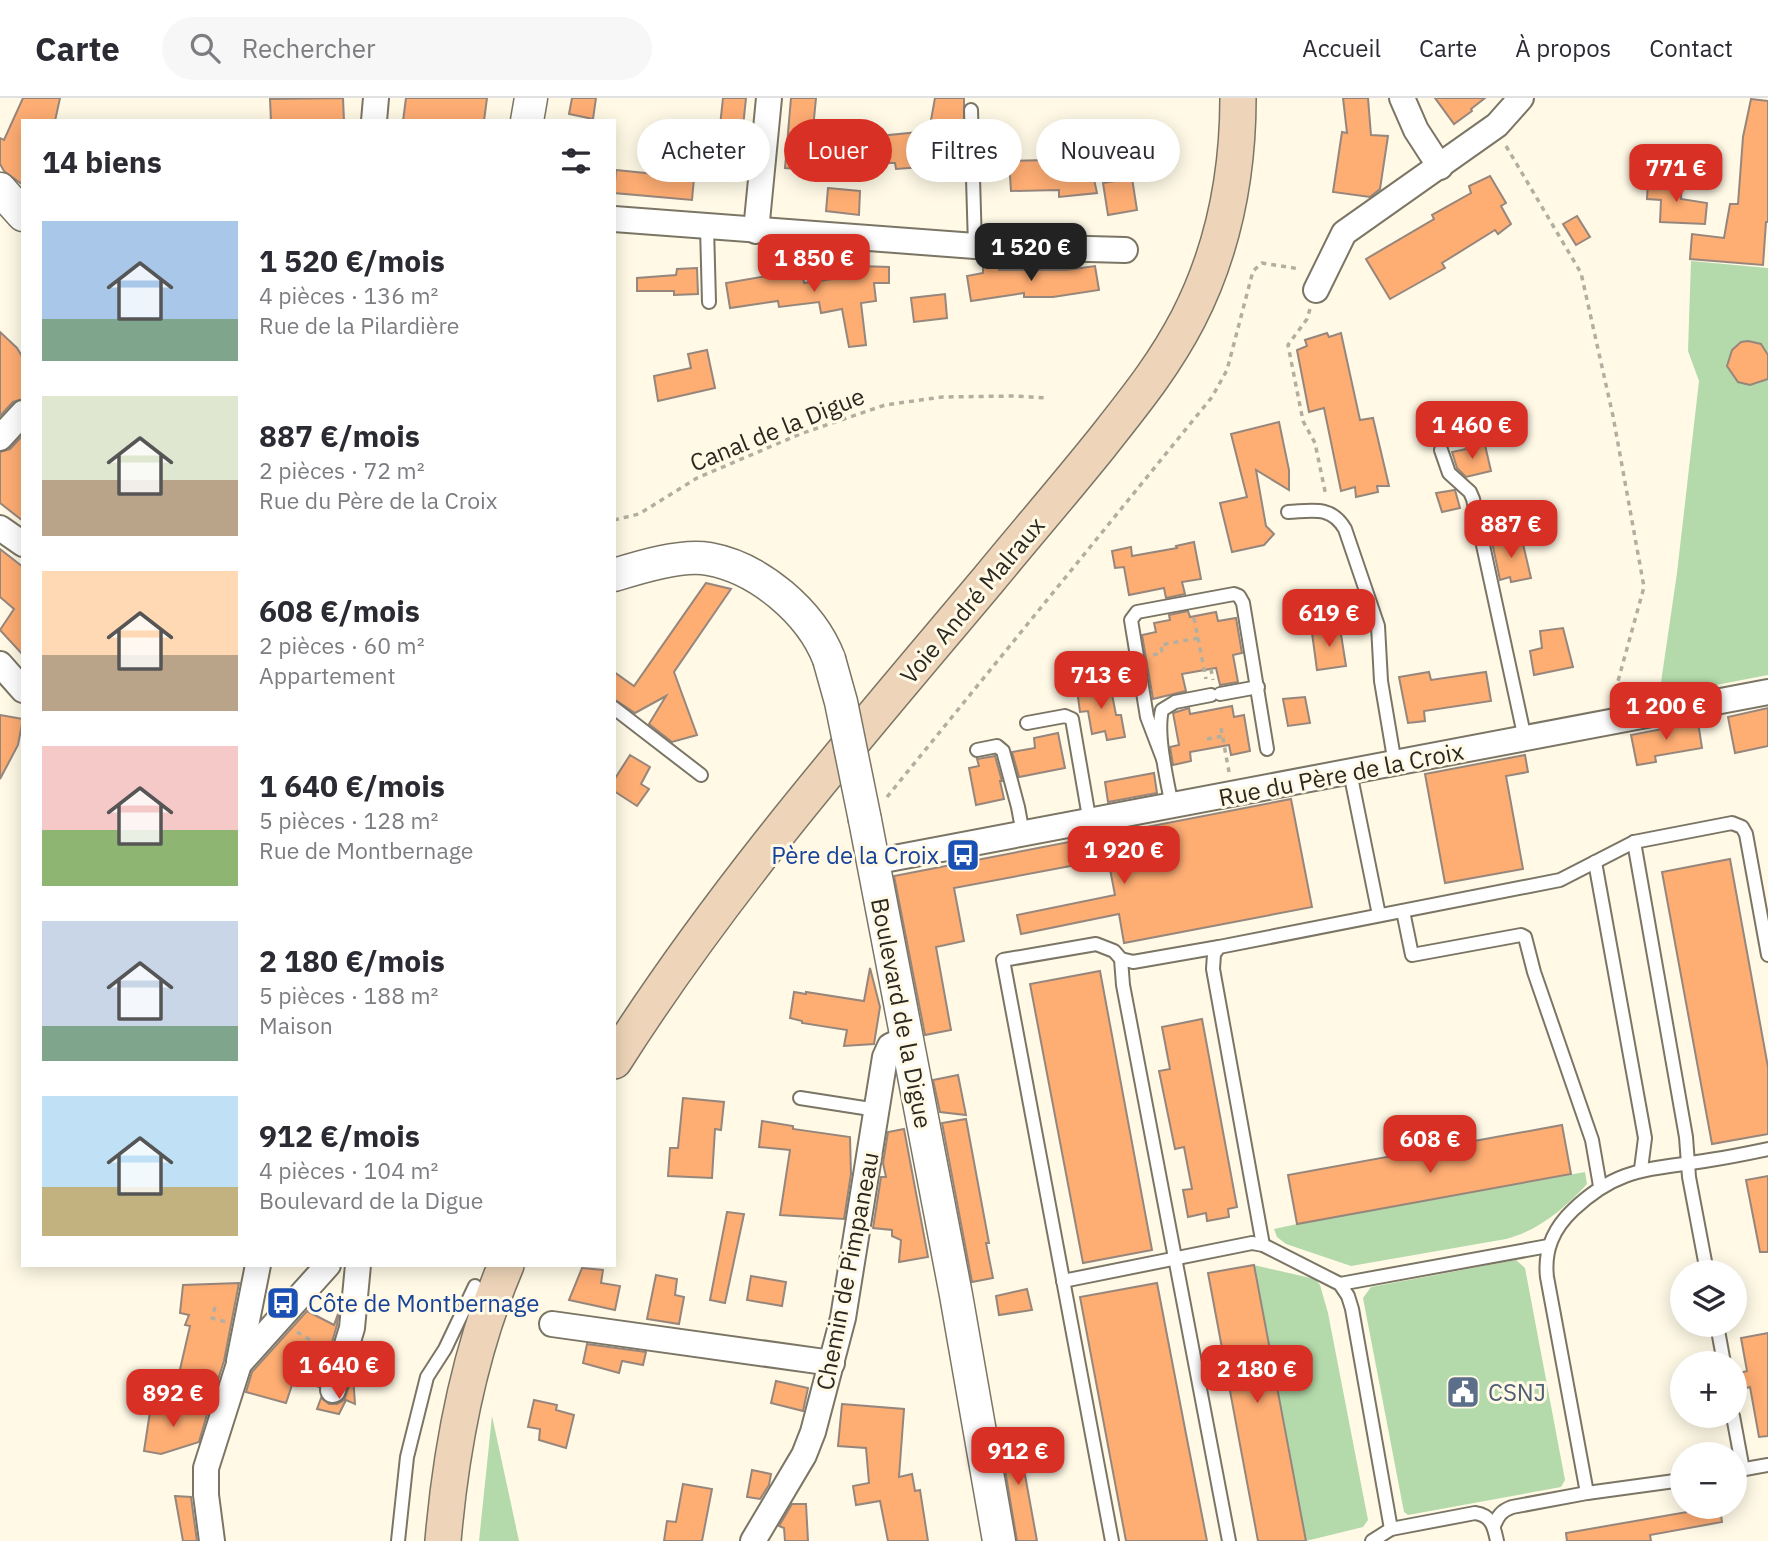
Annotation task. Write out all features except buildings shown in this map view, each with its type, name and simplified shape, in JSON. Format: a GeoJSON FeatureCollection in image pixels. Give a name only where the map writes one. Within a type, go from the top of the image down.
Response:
{"type":"FeatureCollection","features":[{"type":"Feature","properties":{"kind":"main road","name":"Voie André Malraux"},"geometry":{"type":"LineString","coordinates":[[616,1022],[745,846],[1052,475],[1116,395],[1150,345],[1179,292],[1192,261],[1206,214],[1218,148],[1218,98]]}},
{"type":"Feature","properties":{"kind":"main road","name":"Voie André Malraux"},"geometry":{"type":"LineString","coordinates":[[616,1058],[751,865],[1154,378],[1188,317],[1217,251],[1231,196],[1238,142],[1238,98]]}},
{"type":"Feature","properties":{"kind":"main road"},"geometry":{"type":"LineString","coordinates":[[443,1541],[456,1441],[472,1363],[495,1289],[505,1267]]}},
{"type":"Feature","properties":{"kind":"main road"},"geometry":{"type":"LineString","coordinates":[[426,1541],[437,1440],[453,1362],[480,1276]]}},
{"type":"Feature","properties":{"kind":"street"},"geometry":{"type":"LineString","coordinates":[[374,119],[376,98]]}},
{"type":"Feature","properties":{"kind":"street"},"geometry":{"type":"LineString","coordinates":[[527,119],[531,98]]}},
{"type":"Feature","properties":{"kind":"street"},"geometry":{"type":"LineString","coordinates":[[756,231],[769,98]]}},
{"type":"Feature","properties":{"kind":"street"},"geometry":{"type":"LineString","coordinates":[[1402,98],[1416,130],[1440,167]]}},
{"type":"Feature","properties":{"kind":"street"},"geometry":{"type":"LineString","coordinates":[[1320,282],[1344,233],[1497,125],[1521,98]]}},
{"type":"Feature","properties":{"kind":"street"},"geometry":{"type":"LineString","coordinates":[[0,189],[21,213]]}},
{"type":"Feature","properties":{"kind":"street"},"geometry":{"type":"LineString","coordinates":[[616,219],[975,246],[1125,250]]}},
{"type":"Feature","properties":{"kind":"street"},"geometry":{"type":"LineString","coordinates":[[0,438],[21,415]]}},
{"type":"Feature","properties":{"kind":"street"},"geometry":{"type":"LineString","coordinates":[[0,528],[21,543]]}},
{"type":"Feature","properties":{"kind":"street","name":"Boulevard de la Digue"},"geometry":{"type":"LineString","coordinates":[[616,574],[664,561],[708,558],[739,569],[768,585],[791,603],[813,628],[829,659],[875,810],[873,862],[956,1295],[999,1541]]}},
{"type":"Feature","properties":{"kind":"street"},"geometry":{"type":"LineString","coordinates":[[0,664],[21,688]]}},
{"type":"Feature","properties":{"kind":"street"},"geometry":{"type":"LineString","coordinates":[[0,686],[21,690]]}},
{"type":"Feature","properties":{"kind":"street","name":"Rue du Père de la Croix"},"geometry":{"type":"LineString","coordinates":[[873,862],[1768,692]]}},
{"type":"Feature","properties":{"kind":"street","name":"Chemin de Pimpaneau"},"geometry":{"type":"LineString","coordinates":[[753,1541],[810,1445],[843,1318],[887,1050],[893,1043],[907,1038]]}},
{"type":"Feature","properties":{"kind":"street"},"geometry":{"type":"LineString","coordinates":[[212,1541],[205,1494],[206,1468],[239,1364],[258,1267]]}},
{"type":"Feature","properties":{"kind":"street"},"geometry":{"type":"LineString","coordinates":[[239,1364],[326,1267]]}},
{"type":"Feature","properties":{"kind":"street"},"geometry":{"type":"LineString","coordinates":[[333,1390],[352,1328],[358,1267]]}},
{"type":"Feature","properties":{"kind":"street"},"geometry":{"type":"LineString","coordinates":[[552,1324],[832,1363]]}},
{"type":"Feature","properties":{"kind":"lane"},"geometry":{"type":"LineString","coordinates":[[971,110],[975,246]]}},
{"type":"Feature","properties":{"kind":"lane"},"geometry":{"type":"LineString","coordinates":[[707,228],[709,302]]}},
{"type":"Feature","properties":{"kind":"lane"},"geometry":{"type":"LineString","coordinates":[[1441,450],[1449,473],[1470,492],[1473,499],[1525,739]]}},
{"type":"Feature","properties":{"kind":"lane"},"geometry":{"type":"LineString","coordinates":[[1288,512],[1330,512],[1345,528],[1378,626],[1381,681],[1395,764]]}},
{"type":"Feature","properties":{"kind":"lane"},"geometry":{"type":"LineString","coordinates":[[1163,759],[1147,717],[1131,620],[1133,615],[1137,612],[1234,594],[1240,596],[1243,603],[1267,749]]}},
{"type":"Feature","properties":{"kind":"lane"},"geometry":{"type":"LineString","coordinates":[[1172,806],[1163,759],[1160,720],[1162,710],[1175,702],[1258,687]]}},
{"type":"Feature","properties":{"kind":"lane"},"geometry":{"type":"LineString","coordinates":[[616,710],[701,775]]}},
{"type":"Feature","properties":{"kind":"lane"},"geometry":{"type":"LineString","coordinates":[[1027,723],[1065,716],[1072,719],[1090,822]]}},
{"type":"Feature","properties":{"kind":"lane"},"geometry":{"type":"LineString","coordinates":[[977,750],[997,746],[1003,751],[1023,834]]}},
{"type":"Feature","properties":{"kind":"lane"},"geometry":{"type":"LineString","coordinates":[[1350,772],[1379,915]]}},
{"type":"Feature","properties":{"kind":"lane"},"geometry":{"type":"LineString","coordinates":[[1112,1541],[1003,960],[1096,944],[1114,951],[1121,959],[1133,962],[1219,947],[1560,880],[1634,842],[1732,823],[1742,827],[1746,834],[1768,955]]}},
{"type":"Feature","properties":{"kind":"lane"},"geometry":{"type":"LineString","coordinates":[[1634,842],[1705,1260]]}},
{"type":"Feature","properties":{"kind":"lane"},"geometry":{"type":"LineString","coordinates":[[1595,862],[1644,1138],[1641,1169]]}},
{"type":"Feature","properties":{"kind":"lane"},"geometry":{"type":"LineString","coordinates":[[1403,911],[1412,955],[1521,935],[1525,937],[1592,1140],[1600,1186]]}},
{"type":"Feature","properties":{"kind":"lane"},"geometry":{"type":"LineString","coordinates":[[1219,947],[1214,954],[1213,969],[1264,1245]]}},
{"type":"Feature","properties":{"kind":"lane"},"geometry":{"type":"LineString","coordinates":[[1121,959],[1123,985],[1228,1541]]}},
{"type":"Feature","properties":{"kind":"lane"},"geometry":{"type":"LineString","coordinates":[[800,1098],[877,1110]]}},
{"type":"Feature","properties":{"kind":"lane"},"geometry":{"type":"LineString","coordinates":[[1587,1493],[1547,1277],[1548,1246],[1561,1222],[1600,1186],[1641,1169],[1768,1149]]}},
{"type":"Feature","properties":{"kind":"lane"},"geometry":{"type":"LineString","coordinates":[[1063,1281],[1252,1243],[1264,1245],[1340,1284],[1352,1309],[1391,1529]]}},
{"type":"Feature","properties":{"kind":"lane"},"geometry":{"type":"LineString","coordinates":[[1340,1284],[1548,1246]]}},
{"type":"Feature","properties":{"kind":"lane"},"geometry":{"type":"LineString","coordinates":[[398,1541],[407,1457],[427,1377],[445,1349],[480,1276]]}},
{"type":"Feature","properties":{"kind":"lane"},"geometry":{"type":"LineString","coordinates":[[1747,1469],[1768,1465]]}},
{"type":"Feature","properties":{"kind":"lane"},"geometry":{"type":"LineString","coordinates":[[1497,1541],[1494,1526],[1497,1516],[1512,1507],[1670,1482]]}},
{"type":"Feature","properties":{"kind":"lane"},"geometry":{"type":"LineString","coordinates":[[1372,1541],[1391,1529],[1475,1513],[1483,1514],[1494,1526]]}},
{"type":"Feature","properties":{"kind":"path"},"geometry":{"type":"LineString","coordinates":[[1497,125],[1581,273],[1613,416],[1644,587],[1609,722]]}},
{"type":"Feature","properties":{"kind":"path"},"geometry":{"type":"LineString","coordinates":[[875,810],[1212,397],[1227,370],[1254,271],[1262,263],[1320,282],[1307,319],[1288,345],[1303,421],[1315,443],[1330,512]]}},
{"type":"Feature","properties":{"kind":"path","name":"Canal de la Digue"},"geometry":{"type":"LineString","coordinates":[[616,520],[639,514],[697,478],[800,434],[885,405],[942,397],[1046,398]]}},
{"type":"Feature","properties":{"kind":"path"},"geometry":{"type":"LineString","coordinates":[[1195,618],[1205,675],[1208,674]]}},
{"type":"Feature","properties":{"kind":"path"},"geometry":{"type":"LineString","coordinates":[[1160,653],[1160,645],[1198,638]]}},
{"type":"Feature","properties":{"kind":"path"},"geometry":{"type":"LineString","coordinates":[[1222,728],[1234,795]]}},
{"type":"Feature","properties":{"kind":"path"},"geometry":{"type":"LineString","coordinates":[[1207,740],[1223,736]]}},
{"type":"Feature","properties":{"kind":"path"},"geometry":{"type":"LineString","coordinates":[[296,1332],[310,1340]]}},
{"type":"Feature","properties":{"kind":"green space"},"geometry":{"type":"Polygon","coordinates":[[[1691,261],[1768,268],[1768,675],[1659,696],[1677,573],[1699,381],[1688,351],[1691,261]]]}},
{"type":"Feature","properties":{"kind":"green space"},"geometry":{"type":"Polygon","coordinates":[[[1585,1172],[1587,1184],[1570,1202],[1540,1224],[1506,1239],[1351,1266],[1286,1244],[1277,1237],[1274,1229],[1297,1224],[1585,1172]]]}},
{"type":"Feature","properties":{"kind":"green space"},"geometry":{"type":"Polygon","coordinates":[[[1516,1260],[1525,1268],[1565,1480],[1561,1487],[1408,1515],[1404,1512],[1363,1298],[1371,1287],[1516,1260]]]}},
{"type":"Feature","properties":{"kind":"green space"},"geometry":{"type":"Polygon","coordinates":[[[1254,1265],[1315,1279],[1320,1285],[1328,1313],[1368,1520],[1363,1527],[1306,1541],[1254,1265]]]}},
{"type":"Feature","properties":{"kind":"green space"},"geometry":{"type":"Polygon","coordinates":[[[492,1416],[519,1541],[479,1541],[492,1416]]]}},
{"type":"Feature","properties":{"kind":"place","name":"Père de la Croix"},"geometry":{"type":"Point","coordinates":[963,855]}},
{"type":"Feature","properties":{"kind":"place","name":"Côte de Montbernage"},"geometry":{"type":"Point","coordinates":[283,1303]}},
{"type":"Feature","properties":{"kind":"place","name":"CSNJ"},"geometry":{"type":"Point","coordinates":[1463,1392]}}]}
